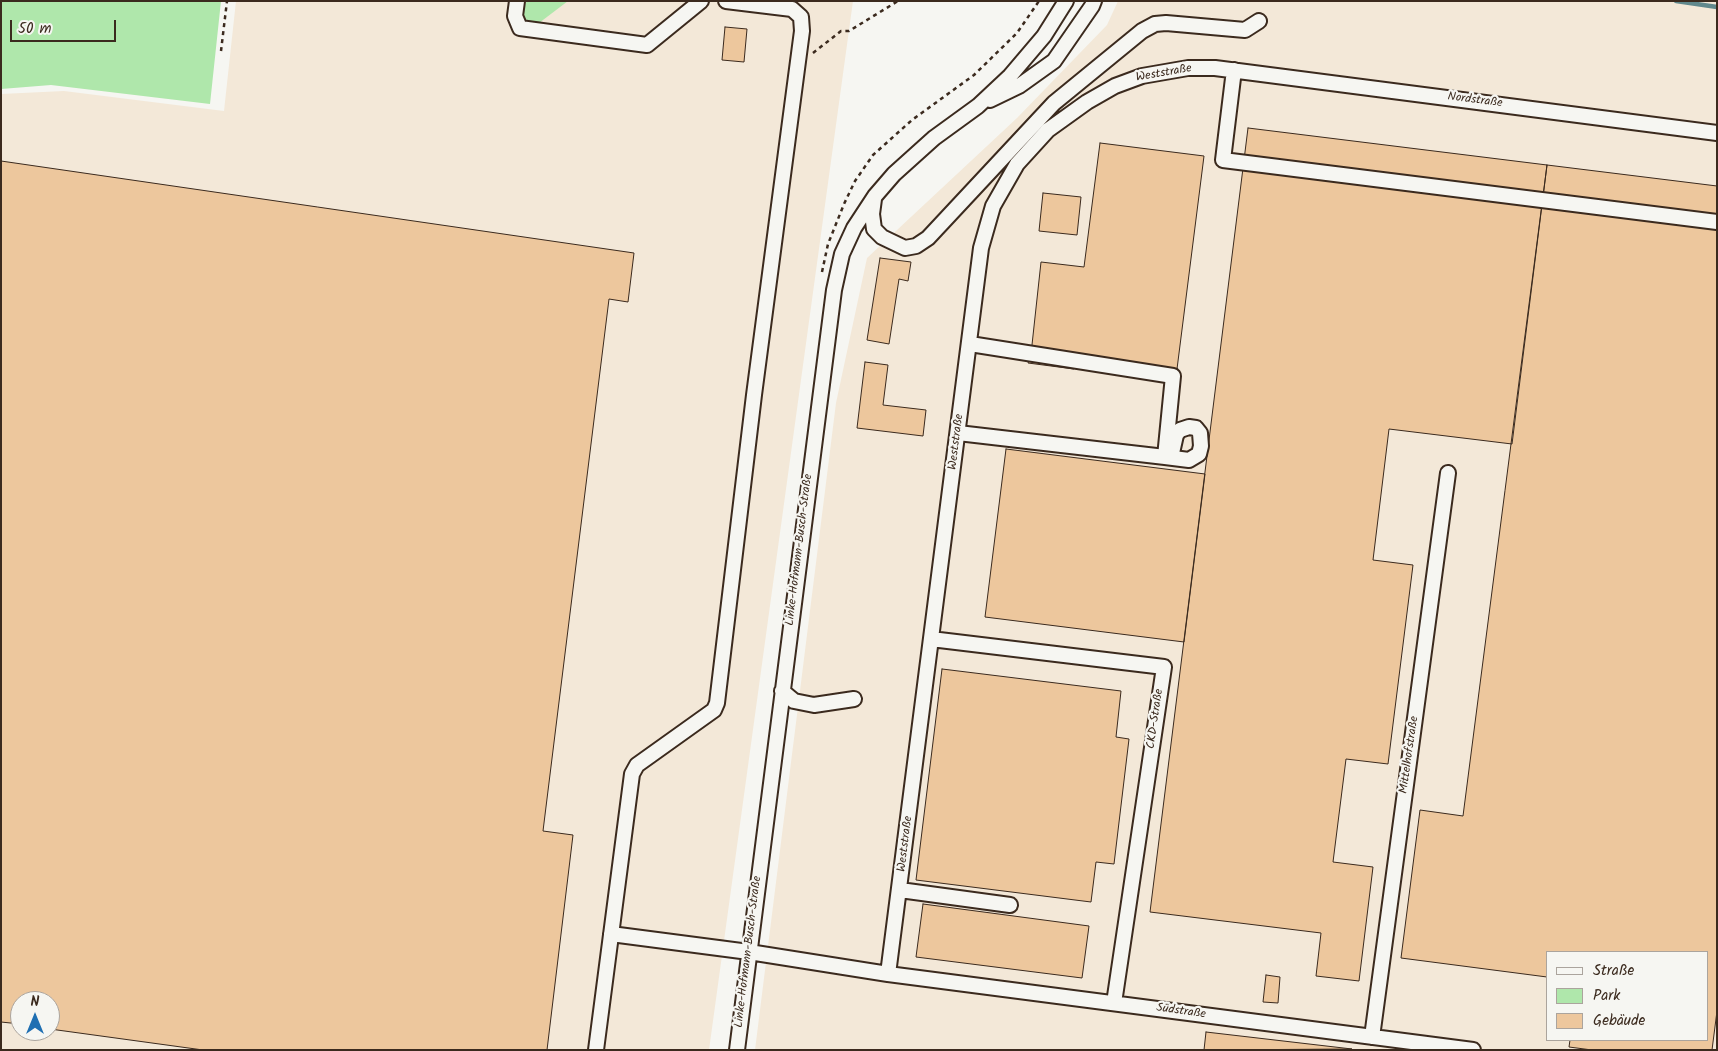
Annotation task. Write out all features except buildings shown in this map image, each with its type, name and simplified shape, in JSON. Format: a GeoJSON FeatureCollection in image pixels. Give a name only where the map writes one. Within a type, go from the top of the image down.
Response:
{"type":"FeatureCollection","features":[{"type":"Feature","properties":{"kind":"street"},"geometry":{"type":"LineString","coordinates":[[518,1],[515,16],[520,28],[647,45],[701,1]]}},
{"type":"Feature","properties":{"kind":"street"},"geometry":{"type":"LineString","coordinates":[[596,1050],[632,774],[637,765],[714,710],[717,703],[754,395],[802,31],[801,17],[792,9],[726,1]]}},
{"type":"Feature","properties":{"kind":"street","name":"Linke-Hofmann-Busch-Straße"},"geometry":{"type":"LineString","coordinates":[[738,1050],[834,290],[842,254],[854,228],[875,196],[894,174],[934,138],[978,106],[1010,76],[1044,36],[1066,1]]}},
{"type":"Feature","properties":{"kind":"street","name":"Linke-Hofmann-Busch-Straße"},"geometry":{"type":"LineString","coordinates":[[978,106],[1019,86],[1054,61],[1094,1]]}},
{"type":"Feature","properties":{"kind":"street"},"geometry":{"type":"LineString","coordinates":[[875,196],[872,214],[874,229],[882,237],[905,248],[916,246],[928,238],[1054,103],[1142,32],[1155,24],[1166,23],[1245,30],[1259,21]]}},
{"type":"Feature","properties":{"kind":"street","name":"Weststraße"},"geometry":{"type":"LineString","coordinates":[[888,974],[982,248],[993,206],[1017,164],[1048,130],[1087,102],[1115,86],[1142,76],[1188,68],[1234,70]]}},
{"type":"Feature","properties":{"kind":"street"},"geometry":{"type":"LineString","coordinates":[[1234,70],[1223,160],[1717,222]]}},
{"type":"Feature","properties":{"kind":"street","name":"Nordstraße"},"geometry":{"type":"LineString","coordinates":[[1234,70],[1717,132]]}},
{"type":"Feature","properties":{"kind":"street"},"geometry":{"type":"LineString","coordinates":[[958,433],[1165,457],[1173,376],[970,344]]}},
{"type":"Feature","properties":{"kind":"street","name":"Mittelhofstraße"},"geometry":{"type":"LineString","coordinates":[[1372,1037],[1448,473]]}},
{"type":"Feature","properties":{"kind":"street","name":"CKD-Straße"},"geometry":{"type":"LineString","coordinates":[[932,639],[1164,667],[1114,1003]]}},
{"type":"Feature","properties":{"kind":"street"},"geometry":{"type":"LineString","coordinates":[[782,691],[794,701],[814,705],[854,699]]}},
{"type":"Feature","properties":{"kind":"street"},"geometry":{"type":"LineString","coordinates":[[900,890],[1010,905]]}},
{"type":"Feature","properties":{"kind":"street","name":"Südstraße"},"geometry":{"type":"LineString","coordinates":[[611,934],[749,952],[888,974],[1474,1050]]}},
{"type":"Feature","properties":{"kind":"path"},"geometry":{"type":"LineString","coordinates":[[221,51],[228,1]]}},
{"type":"Feature","properties":{"kind":"path"},"geometry":{"type":"LineString","coordinates":[[799,53],[812,54],[841,31],[849,32],[898,1]]}},
{"type":"Feature","properties":{"kind":"shaded area"},"geometry":{"type":"Polygon","coordinates":[[[236,1],[853,1],[709,1050],[1,1050],[1,94],[64,91],[224,111],[236,1]]]}},
{"type":"Feature","properties":{"kind":"shaded area"},"geometry":{"type":"Polygon","coordinates":[[[1118,1],[1717,1],[1717,1050],[755,1050],[836,403],[867,258],[1017,118],[1107,25],[1118,1]]]}},
{"type":"Feature","properties":{"kind":"green space"},"geometry":{"type":"Polygon","coordinates":[[[1,1],[221,1],[210,104],[51,85],[1,89],[1,1]]]}},
{"type":"Feature","properties":{"kind":"green space"},"geometry":{"type":"Polygon","coordinates":[[[527,1],[568,1],[539,23],[530,22],[524,18],[523,8],[527,1]]]}},
{"type":"Feature","properties":{"kind":"waterway"},"geometry":{"type":"LineString","coordinates":[[1676,1],[1717,7]]}}]}
